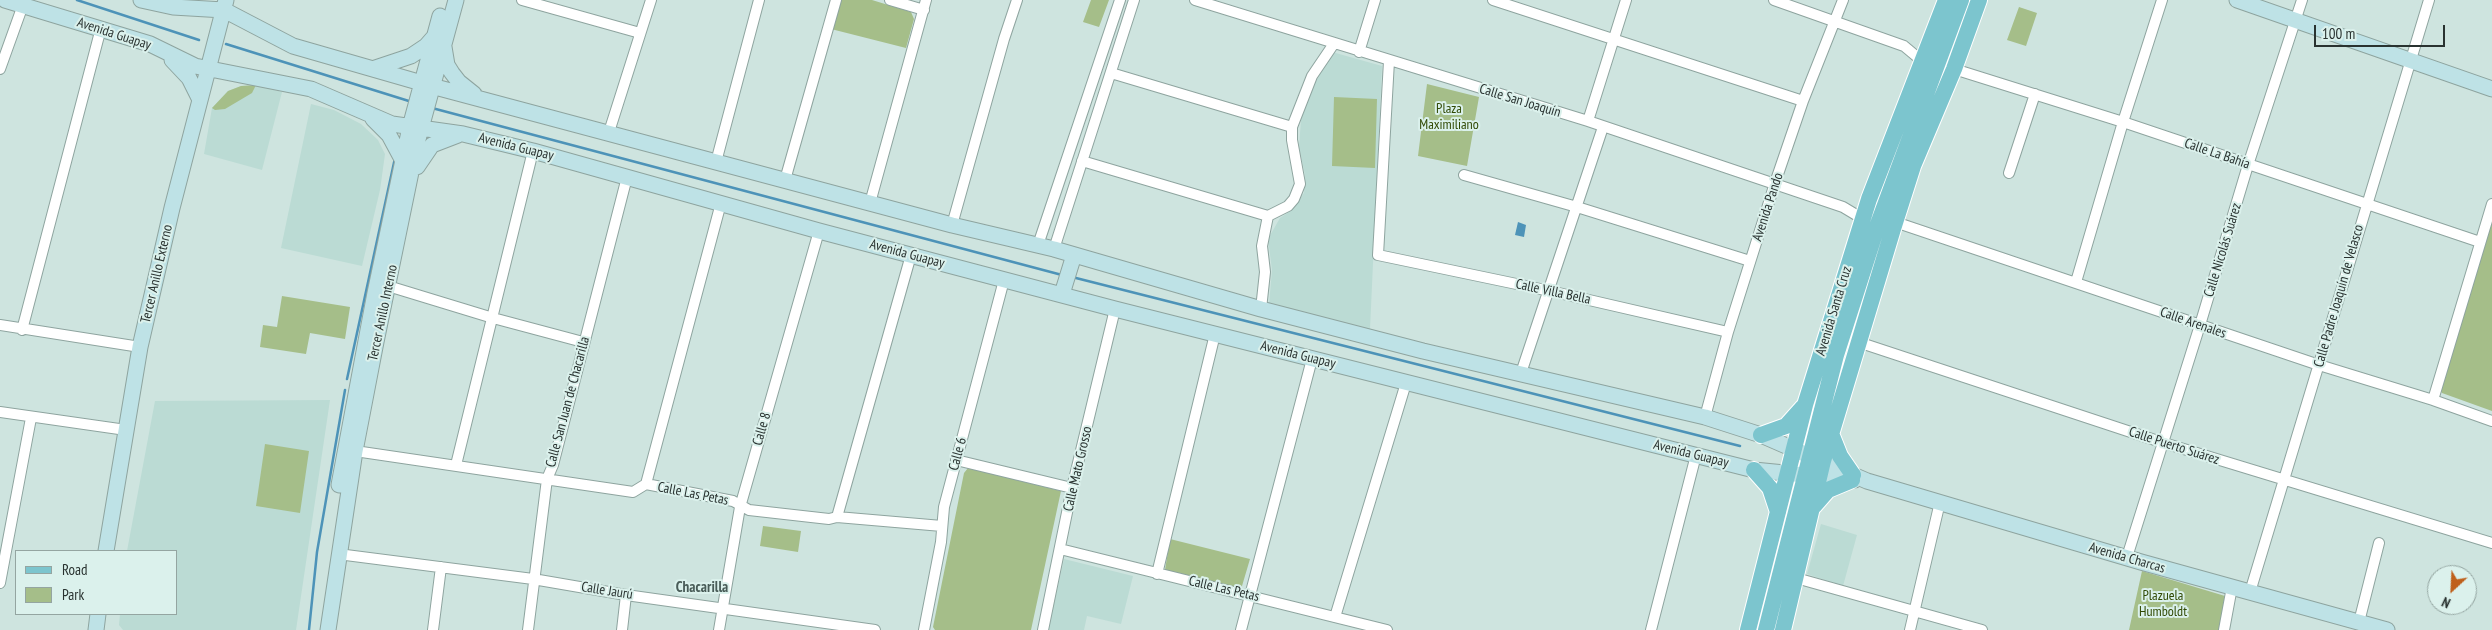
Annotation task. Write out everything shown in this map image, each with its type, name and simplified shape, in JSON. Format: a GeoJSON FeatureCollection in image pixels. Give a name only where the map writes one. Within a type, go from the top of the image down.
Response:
{"type":"FeatureCollection","features":[{"type":"Feature","properties":{"kind":"main road","name":"Avenida Guapay"},"geometry":{"type":"LineString","coordinates":[[5,0],[150,44],[187,63],[209,70],[311,89],[392,124],[417,122],[533,151],[819,231],[1004,280],[1063,290],[1115,309],[1754,470],[1783,471],[1812,467]]}},
{"type":"Feature","properties":{"kind":"main road"},"geometry":{"type":"LineString","coordinates":[[142,0],[173,7],[225,5],[294,46],[374,68],[426,88],[484,100],[952,225],[1054,249],[1261,309],[1423,351],[1705,417],[1761,435],[1812,467],[1783,491]]}},
{"type":"Feature","properties":{"kind":"main road","name":"Tercer Anillo Interno"},"geometry":{"type":"LineString","coordinates":[[442,35],[445,0]]}},
{"type":"Feature","properties":{"kind":"main road"},"geometry":{"type":"LineString","coordinates":[[452,0],[442,35],[444,56],[453,74],[466,89],[484,100]]}},
{"type":"Feature","properties":{"kind":"main road","name":"Tercer Anillo Interno"},"geometry":{"type":"LineString","coordinates":[[319,630],[344,449],[403,161],[417,122],[442,35],[456,0]]}},
{"type":"Feature","properties":{"kind":"main road","name":"Avenida Santa Cruz"},"geometry":{"type":"LineString","coordinates":[[1784,630],[1812,510],[1812,467],[1805,405],[1869,199],[1946,0]]}},
{"type":"Feature","properties":{"kind":"main road","name":"Avenida Santa Cruz"},"geometry":{"type":"LineString","coordinates":[[1823,434],[1822,412],[1836,355],[1890,191],[1961,0]]}},
{"type":"Feature","properties":{"kind":"main road"},"geometry":{"type":"LineString","coordinates":[[1971,0],[1971,22]]}},
{"type":"Feature","properties":{"kind":"main road","name":"Avenida Santa Cruz"},"geometry":{"type":"LineString","coordinates":[[1766,630],[1812,467],[1858,342],[1913,166],[1954,69],[1979,0]]}},
{"type":"Feature","properties":{"kind":"main road"},"geometry":{"type":"LineString","coordinates":[[2237,0],[2492,88]]}},
{"type":"Feature","properties":{"kind":"main road","name":"Tercer Anillo Externo"},"geometry":{"type":"LineString","coordinates":[[106,550],[140,347],[172,208],[225,5]]}},
{"type":"Feature","properties":{"kind":"main road"},"geometry":{"type":"LineString","coordinates":[[374,68],[387,66],[411,56],[442,35]]}},
{"type":"Feature","properties":{"kind":"main road"},"geometry":{"type":"LineString","coordinates":[[166,53],[189,78],[200,100],[218,83],[247,76]]}},
{"type":"Feature","properties":{"kind":"main road"},"geometry":{"type":"LineString","coordinates":[[369,114],[389,135],[403,161]]}},
{"type":"Feature","properties":{"kind":"main road","name":"Tercer Anillo Interno"},"geometry":{"type":"LineString","coordinates":[[327,630],[355,451],[411,182],[417,122]]}},
{"type":"Feature","properties":{"kind":"main road"},"geometry":{"type":"LineString","coordinates":[[411,182],[420,158],[432,145],[463,134]]}},
{"type":"Feature","properties":{"kind":"main road"},"geometry":{"type":"LineString","coordinates":[[1870,252],[1913,166]]}},
{"type":"Feature","properties":{"kind":"main road"},"geometry":{"type":"LineString","coordinates":[[388,286],[385,279],[398,220],[397,192]]}},
{"type":"Feature","properties":{"kind":"main road"},"geometry":{"type":"LineString","coordinates":[[1063,290],[1074,255]]}},
{"type":"Feature","properties":{"kind":"main road"},"geometry":{"type":"LineString","coordinates":[[370,376],[369,362],[377,321],[374,314],[371,313]]}},
{"type":"Feature","properties":{"kind":"main road"},"geometry":{"type":"LineString","coordinates":[[326,581],[334,557],[349,460],[355,451],[353,442],[364,382],[363,350]]}},
{"type":"Feature","properties":{"kind":"main road"},"geometry":{"type":"LineString","coordinates":[[1761,435],[1786,426],[1805,405]]}},
{"type":"Feature","properties":{"kind":"main road"},"geometry":{"type":"LineString","coordinates":[[1812,510],[1828,490],[1858,479],[1823,434]]}},
{"type":"Feature","properties":{"kind":"main road","name":"Avenida Santa Cruz"},"geometry":{"type":"LineString","coordinates":[[1748,630],[1783,491],[1783,471],[1812,467]]}},
{"type":"Feature","properties":{"kind":"main road","name":"Avenida Charcas"},"geometry":{"type":"LineString","coordinates":[[1812,467],[1940,502],[2350,623],[2387,630]]}},
{"type":"Feature","properties":{"kind":"main road"},"geometry":{"type":"LineString","coordinates":[[1754,470],[1770,488],[1778,512]]}},
{"type":"Feature","properties":{"kind":"main road"},"geometry":{"type":"LineString","coordinates":[[96,630],[98,615]]}},
{"type":"Feature","properties":{"kind":"street"},"geometry":{"type":"LineString","coordinates":[[522,0],[640,33]]}},
{"type":"Feature","properties":{"kind":"street"},"geometry":{"type":"LineString","coordinates":[[608,132],[650,0]]}},
{"type":"Feature","properties":{"kind":"street"},"geometry":{"type":"LineString","coordinates":[[716,162],[759,0]]}},
{"type":"Feature","properties":{"kind":"street"},"geometry":{"type":"LineString","coordinates":[[785,180],[836,0]]}},
{"type":"Feature","properties":{"kind":"street"},"geometry":{"type":"LineString","coordinates":[[870,203],[925,5],[890,0]]}},
{"type":"Feature","properties":{"kind":"street"},"geometry":{"type":"LineString","coordinates":[[952,225],[1017,0]]}},
{"type":"Feature","properties":{"kind":"street"},"geometry":{"type":"LineString","coordinates":[[1038,245],[1120,0]]}},
{"type":"Feature","properties":{"kind":"street"},"geometry":{"type":"LineString","coordinates":[[1054,249],[1134,0]]}},
{"type":"Feature","properties":{"kind":"street","name":"Calle San Joaquín"},"geometry":{"type":"LineString","coordinates":[[1195,0],[1588,121],[1843,207],[1863,219]]}},
{"type":"Feature","properties":{"kind":"street"},"geometry":{"type":"LineString","coordinates":[[1359,52],[1375,0]]}},
{"type":"Feature","properties":{"kind":"street"},"geometry":{"type":"LineString","coordinates":[[1493,0],[1613,41],[1803,101]]}},
{"type":"Feature","properties":{"kind":"street"},"geometry":{"type":"LineString","coordinates":[[1588,121],[1626,0]]}},
{"type":"Feature","properties":{"kind":"street"},"geometry":{"type":"LineString","coordinates":[[1774,0],[1904,46],[1922,61]]}},
{"type":"Feature","properties":{"kind":"street","name":"Avenida Pando"},"geometry":{"type":"LineString","coordinates":[[1705,417],[1728,332],[1775,183],[1803,101],[1843,0]]}},
{"type":"Feature","properties":{"kind":"street"},"geometry":{"type":"LineString","coordinates":[[2076,282],[2123,122],[2162,0]]}},
{"type":"Feature","properties":{"kind":"street","name":"Calle Nicolás Suárez"},"geometry":{"type":"LineString","coordinates":[[2127,558],[2164,443],[2248,165],[2302,0]]}},
{"type":"Feature","properties":{"kind":"street","name":"Calle Padre Joaquín de Velasco"},"geometry":{"type":"LineString","coordinates":[[2250,592],[2429,0]]}},
{"type":"Feature","properties":{"kind":"street"},"geometry":{"type":"LineString","coordinates":[[0,69],[23,5]]}},
{"type":"Feature","properties":{"kind":"street"},"geometry":{"type":"LineString","coordinates":[[22,330],[101,28]]}},
{"type":"Feature","properties":{"kind":"street"},"geometry":{"type":"LineString","coordinates":[[1904,46],[1916,45],[1930,40]]}},
{"type":"Feature","properties":{"kind":"street"},"geometry":{"type":"LineString","coordinates":[[1082,161],[1268,216],[1288,206],[1298,191],[1300,184],[1292,140],[1292,127],[1312,76],[1333,44]]}},
{"type":"Feature","properties":{"kind":"street","name":"Calle Villa Bella"},"geometry":{"type":"LineString","coordinates":[[1389,60],[1378,255],[1550,291],[1728,332]]}},
{"type":"Feature","properties":{"kind":"street","name":"Calle La Bahía"},"geometry":{"type":"LineString","coordinates":[[1954,69],[2123,122],[2480,242]]}},
{"type":"Feature","properties":{"kind":"street"},"geometry":{"type":"LineString","coordinates":[[1111,73],[1292,127]]}},
{"type":"Feature","properties":{"kind":"street"},"geometry":{"type":"LineString","coordinates":[[2010,174],[2035,94]]}},
{"type":"Feature","properties":{"kind":"street"},"geometry":{"type":"LineString","coordinates":[[1083,113],[1096,117]]}},
{"type":"Feature","properties":{"kind":"street"},"geometry":{"type":"LineString","coordinates":[[1521,373],[1578,208],[1603,127]]}},
{"type":"Feature","properties":{"kind":"street"},"geometry":{"type":"LineString","coordinates":[[456,464],[533,151]]}},
{"type":"Feature","properties":{"kind":"street"},"geometry":{"type":"LineString","coordinates":[[1464,175],[1750,261]]}},
{"type":"Feature","properties":{"kind":"street","name":"Calle San Juan de Chacarilla"},"geometry":{"type":"LineString","coordinates":[[528,630],[547,479],[553,465],[583,342],[627,177]]}},
{"type":"Feature","properties":{"kind":"street"},"geometry":{"type":"LineString","coordinates":[[1843,207],[1869,199]]}},
{"type":"Feature","properties":{"kind":"street"},"geometry":{"type":"LineString","coordinates":[[646,484],[721,203]]}},
{"type":"Feature","properties":{"kind":"street"},"geometry":{"type":"LineString","coordinates":[[2432,400],[2492,204]]}},
{"type":"Feature","properties":{"kind":"street"},"geometry":{"type":"LineString","coordinates":[[1261,309],[1265,272],[1262,246],[1268,216]]}},
{"type":"Feature","properties":{"kind":"street","name":"Calle Arenales"},"geometry":{"type":"LineString","coordinates":[[1896,222],[2319,365],[2432,400],[2492,421]]}},
{"type":"Feature","properties":{"kind":"street","name":"Calle 8"},"geometry":{"type":"LineString","coordinates":[[719,630],[721,609],[740,506],[819,231]]}},
{"type":"Feature","properties":{"kind":"street"},"geometry":{"type":"LineString","coordinates":[[837,517],[911,254]]}},
{"type":"Feature","properties":{"kind":"street","name":"Calle 6"},"geometry":{"type":"LineString","coordinates":[[924,630],[944,507],[1004,280]]}},
{"type":"Feature","properties":{"kind":"street"},"geometry":{"type":"LineString","coordinates":[[388,286],[493,318],[583,342]]}},
{"type":"Feature","properties":{"kind":"street","name":"Calle Mato Grosso"},"geometry":{"type":"LineString","coordinates":[[1043,630],[1072,488],[1115,309]]}},
{"type":"Feature","properties":{"kind":"street"},"geometry":{"type":"LineString","coordinates":[[0,325],[22,330],[140,347]]}},
{"type":"Feature","properties":{"kind":"street"},"geometry":{"type":"LineString","coordinates":[[1157,574],[1215,334]]}},
{"type":"Feature","properties":{"kind":"street","name":"Calle Puerto Suárez"},"geometry":{"type":"LineString","coordinates":[[1858,342],[2164,443],[2492,544]]}},
{"type":"Feature","properties":{"kind":"street"},"geometry":{"type":"LineString","coordinates":[[1241,630],[1312,359]]}},
{"type":"Feature","properties":{"kind":"street"},"geometry":{"type":"LineString","coordinates":[[1335,617],[1406,383]]}},
{"type":"Feature","properties":{"kind":"street"},"geometry":{"type":"LineString","coordinates":[[0,412],[31,418],[126,430]]}},
{"type":"Feature","properties":{"kind":"street"},"geometry":{"type":"LineString","coordinates":[[0,583],[31,418]]}},
{"type":"Feature","properties":{"kind":"street","name":"Calle Las Petas"},"geometry":{"type":"LineString","coordinates":[[355,451],[456,464],[633,492],[646,484],[733,501],[749,510],[829,519],[837,517],[942,526]]}},
{"type":"Feature","properties":{"kind":"street"},"geometry":{"type":"LineString","coordinates":[[1652,630],[1696,455]]}},
{"type":"Feature","properties":{"kind":"street"},"geometry":{"type":"LineString","coordinates":[[956,460],[1072,488]]}},
{"type":"Feature","properties":{"kind":"street"},"geometry":{"type":"LineString","coordinates":[[1910,630],[1940,502]]}},
{"type":"Feature","properties":{"kind":"street"},"geometry":{"type":"LineString","coordinates":[[2350,623],[2379,543]]}},
{"type":"Feature","properties":{"kind":"street","name":"Calle Las Petas"},"geometry":{"type":"LineString","coordinates":[[1060,550],[1387,630]]}},
{"type":"Feature","properties":{"kind":"street","name":"Calle Jaurú"},"geometry":{"type":"LineString","coordinates":[[338,559],[441,567],[533,579],[816,626],[875,630]]}},
{"type":"Feature","properties":{"kind":"street"},"geometry":{"type":"LineString","coordinates":[[433,630],[441,567]]}},
{"type":"Feature","properties":{"kind":"street"},"geometry":{"type":"LineString","coordinates":[[1796,578],[1982,630]]}},
{"type":"Feature","properties":{"kind":"street"},"geometry":{"type":"LineString","coordinates":[[2224,630],[2232,587]]}},
{"type":"Feature","properties":{"kind":"street"},"geometry":{"type":"LineString","coordinates":[[622,630],[626,595]]}},
{"type":"Feature","properties":{"kind":"shaded area"},"geometry":{"type":"Polygon","coordinates":[[[1332,52],[1382,66],[1370,329],[1269,305],[1272,270],[1268,239],[1280,218],[1289,212],[1304,193],[1305,175],[1299,147],[1301,120],[1310,92],[1332,52]]]}},
{"type":"Feature","properties":{"kind":"shaded area"},"geometry":{"type":"Polygon","coordinates":[[[256,85],[282,92],[262,170],[204,154],[212,108],[228,91],[241,86],[256,85]]]}},
{"type":"Feature","properties":{"kind":"shaded area"},"geometry":{"type":"Polygon","coordinates":[[[311,104],[334,110],[361,124],[378,140],[385,154],[380,190],[362,266],[281,248],[311,104]]]}},
{"type":"Feature","properties":{"kind":"shaded area"},"geometry":{"type":"Polygon","coordinates":[[[330,400],[296,630],[123,630],[119,625],[120,615],[178,615],[178,550],[127,550],[155,401],[330,400]]]}},
{"type":"Feature","properties":{"kind":"shaded area"},"geometry":{"type":"Polygon","coordinates":[[[1821,524],[1857,535],[1843,586],[1807,574],[1821,524]]]}},
{"type":"Feature","properties":{"kind":"shaded area"},"geometry":{"type":"Polygon","coordinates":[[[1064,559],[1133,576],[1121,624],[1087,616],[1084,630],[1048,630],[1064,559]]]}},
{"type":"Feature","properties":{"kind":"green space"},"geometry":{"type":"Polygon","coordinates":[[[840,0],[872,0],[911,12],[914,19],[906,48],[831,29],[840,0]]]}},
{"type":"Feature","properties":{"kind":"green space"},"geometry":{"type":"Polygon","coordinates":[[[1091,0],[1109,0],[1099,27],[1083,22],[1091,0]]]}},
{"type":"Feature","properties":{"kind":"green space"},"geometry":{"type":"Polygon","coordinates":[[[2019,7],[2037,13],[2026,46],[2007,40],[2019,7]]]}},
{"type":"Feature","properties":{"kind":"green space","name":"Plaza Maximiliano"},"geometry":{"type":"Polygon","coordinates":[[[1427,84],[1479,97],[1467,166],[1418,156],[1427,84]]]}},
{"type":"Feature","properties":{"kind":"green space"},"geometry":{"type":"Polygon","coordinates":[[[256,85],[252,93],[225,109],[215,110],[212,108],[228,91],[241,86],[256,85]]]}},
{"type":"Feature","properties":{"kind":"green space"},"geometry":{"type":"Polygon","coordinates":[[[1334,97],[1377,99],[1375,168],[1332,166],[1334,97]]]}},
{"type":"Feature","properties":{"kind":"green space"},"geometry":{"type":"Polygon","coordinates":[[[2492,216],[2492,411],[2442,393],[2439,388],[2492,216]]]}},
{"type":"Feature","properties":{"kind":"green space"},"geometry":{"type":"Polygon","coordinates":[[[282,296],[350,307],[345,339],[310,333],[306,354],[260,347],[263,325],[277,327],[282,296]]]}},
{"type":"Feature","properties":{"kind":"green space"},"geometry":{"type":"Polygon","coordinates":[[[265,444],[309,451],[300,513],[256,506],[265,444]]]}},
{"type":"Feature","properties":{"kind":"green space"},"geometry":{"type":"Polygon","coordinates":[[[968,468],[1061,491],[1031,630],[935,630],[933,627],[964,473],[968,468]]]}},
{"type":"Feature","properties":{"kind":"green space"},"geometry":{"type":"Polygon","coordinates":[[[763,526],[801,531],[798,552],[760,546],[763,526]]]}},
{"type":"Feature","properties":{"kind":"green space"},"geometry":{"type":"Polygon","coordinates":[[[1170,539],[1250,559],[1242,586],[1240,588],[1165,570],[1170,539]]]}},
{"type":"Feature","properties":{"kind":"green space","name":"Plazuela Humboldt"},"geometry":{"type":"Polygon","coordinates":[[[2142,571],[2225,596],[2219,630],[2129,630],[2142,571]]]}},
{"type":"Feature","properties":{"kind":"water"},"geometry":{"type":"Polygon","coordinates":[[[1518,222],[1526,225],[1524,237],[1515,235],[1518,222]]]}},
{"type":"Feature","properties":{"kind":"waterway"},"geometry":{"type":"LineString","coordinates":[[77,0],[199,40]]}},
{"type":"Feature","properties":{"kind":"waterway"},"geometry":{"type":"LineString","coordinates":[[226,44],[412,102]]}},
{"type":"Feature","properties":{"kind":"waterway"},"geometry":{"type":"LineString","coordinates":[[432,108],[1062,275]]}},
{"type":"Feature","properties":{"kind":"waterway"},"geometry":{"type":"LineString","coordinates":[[347,379],[395,158]]}},
{"type":"Feature","properties":{"kind":"waterway"},"geometry":{"type":"LineString","coordinates":[[1072,277],[1740,446]]}},
{"type":"Feature","properties":{"kind":"waterway"},"geometry":{"type":"LineString","coordinates":[[309,630],[317,552],[345,390]]}},
{"type":"Feature","properties":{"kind":"district","name":"Chacarilla"},"geometry":{"type":"Point","coordinates":[702,588]}}]}
